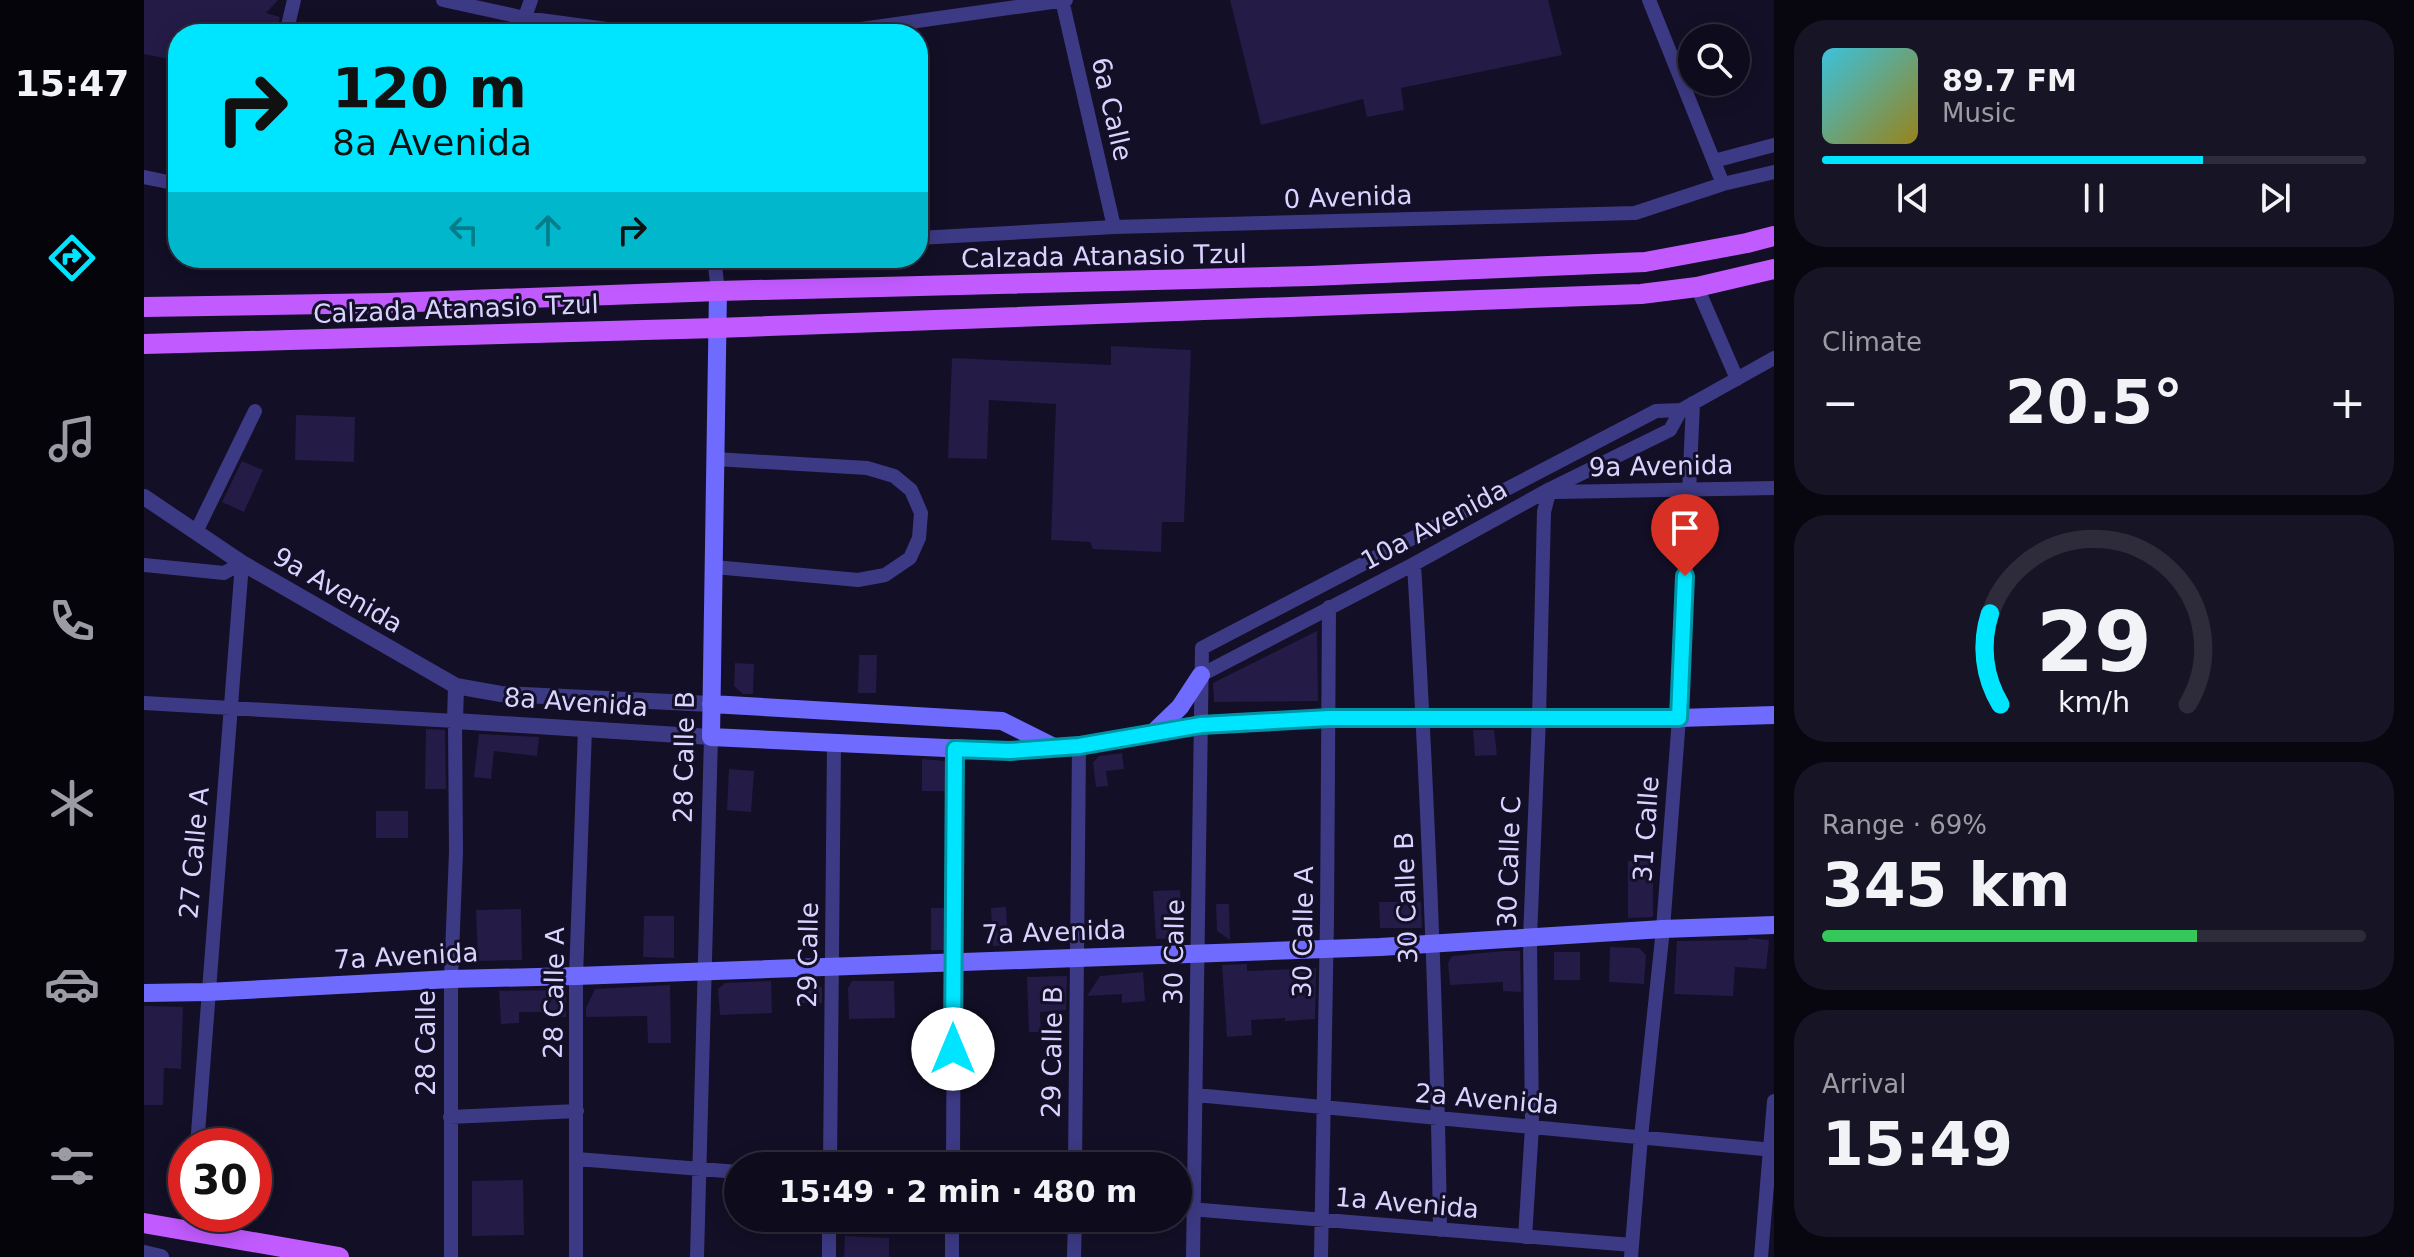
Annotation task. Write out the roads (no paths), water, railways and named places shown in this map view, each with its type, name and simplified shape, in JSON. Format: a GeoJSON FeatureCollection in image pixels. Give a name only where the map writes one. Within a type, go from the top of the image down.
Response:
{"type":"FeatureCollection","features":[{"type":"Feature","properties":{"kind":"main road","name":"Calzada Atanasio Tzul"},"geometry":{"type":"LineString","coordinates":[[144,307],[388,303],[1311,276],[1645,262],[1774,236]]}},
{"type":"Feature","properties":{"kind":"main road","name":"Calzada Atanasio Tzul"},"geometry":{"type":"LineString","coordinates":[[144,344],[717,328],[1641,294],[1697,287],[1774,269]]}},
{"type":"Feature","properties":{"kind":"main road","name":"28 Calle B"},"geometry":{"type":"LineString","coordinates":[[711,737],[718,291]]}},
{"type":"Feature","properties":{"kind":"main road"},"geometry":{"type":"LineString","coordinates":[[1152,734],[1180,707],[1201,675]]}},
{"type":"Feature","properties":{"kind":"main road","name":"8a Avenida"},"geometry":{"type":"LineString","coordinates":[[711,704],[1002,721],[1052,746]]}},
{"type":"Feature","properties":{"kind":"main road","name":"8a Avenida"},"geometry":{"type":"LineString","coordinates":[[711,737],[1010,751],[1079,746],[1201,725],[1329,718],[1774,715]]}},
{"type":"Feature","properties":{"kind":"main road","name":"7a Avenida"},"geometry":{"type":"LineString","coordinates":[[144,993],[451,979],[1432,945],[1663,929],[1774,925]]}},
{"type":"Feature","properties":{"kind":"main road"},"geometry":{"type":"LineString","coordinates":[[144,1223],[168,1222]]}},
{"type":"Feature","properties":{"kind":"main road"},"geometry":{"type":"LineString","coordinates":[[233,1232],[339,1257]]}},
{"type":"Feature","properties":{"kind":"street"},"geometry":{"type":"LineString","coordinates":[[288,24],[294,0]]}},
{"type":"Feature","properties":{"kind":"street"},"geometry":{"type":"LineString","coordinates":[[443,0],[525,18],[570,24]]}},
{"type":"Feature","properties":{"kind":"street"},"geometry":{"type":"LineString","coordinates":[[523,24],[531,0]]}},
{"type":"Feature","properties":{"kind":"street"},"geometry":{"type":"LineString","coordinates":[[896,24],[1064,0]]}},
{"type":"Feature","properties":{"kind":"street","name":"6a Calle"},"geometry":{"type":"LineString","coordinates":[[1064,0],[1114,227]]}},
{"type":"Feature","properties":{"kind":"street"},"geometry":{"type":"LineString","coordinates":[[1649,0],[1723,184]]}},
{"type":"Feature","properties":{"kind":"street"},"geometry":{"type":"LineString","coordinates":[[1714,161],[1774,145]]}},
{"type":"Feature","properties":{"kind":"street","name":"0 Avenida"},"geometry":{"type":"LineString","coordinates":[[928,237],[1114,227],[1635,213],[1723,184],[1774,172]]}},
{"type":"Feature","properties":{"kind":"street"},"geometry":{"type":"LineString","coordinates":[[144,177],[168,182]]}},
{"type":"Feature","properties":{"kind":"street","name":"28 Calle B"},"geometry":{"type":"LineString","coordinates":[[715,268],[718,291]]}},
{"type":"Feature","properties":{"kind":"street"},"geometry":{"type":"LineString","coordinates":[[1697,287],[1737,379]]}},
{"type":"Feature","properties":{"kind":"street","name":"10a Avenida"},"geometry":{"type":"LineString","coordinates":[[1202,648],[1656,411],[1687,406],[1774,358]]}},
{"type":"Feature","properties":{"kind":"street","name":"10a Avenida"},"geometry":{"type":"LineString","coordinates":[[1201,675],[1550,489],[1670,430],[1687,406]]}},
{"type":"Feature","properties":{"kind":"street","name":"31 Calle"},"geometry":{"type":"LineString","coordinates":[[1632,1251],[1663,929],[1679,718],[1690,490],[1687,406]]}},
{"type":"Feature","properties":{"kind":"street"},"geometry":{"type":"LineString","coordinates":[[196,532],[255,411]]}},
{"type":"Feature","properties":{"kind":"street"},"geometry":{"type":"LineString","coordinates":[[714,567],[858,580],[885,575],[910,558],[919,538],[921,513],[911,490],[894,476],[867,468],[715,459]]}},
{"type":"Feature","properties":{"kind":"street","name":"9a Avenida"},"geometry":{"type":"LineString","coordinates":[[1550,489],[1556,492],[1774,488]]}},
{"type":"Feature","properties":{"kind":"street","name":"30 Calle C"},"geometry":{"type":"LineString","coordinates":[[1525,1237],[1532,1127],[1530,938],[1544,512],[1550,489]]}},
{"type":"Feature","properties":{"kind":"street"},"geometry":{"type":"LineString","coordinates":[[144,497],[242,563]]}},
{"type":"Feature","properties":{"kind":"street","name":"9a Avenida"},"geometry":{"type":"LineString","coordinates":[[144,565],[224,573],[242,563],[456,686]]}},
{"type":"Feature","properties":{"kind":"street","name":"27 Calle A"},"geometry":{"type":"LineString","coordinates":[[198,1128],[242,563]]}},
{"type":"Feature","properties":{"kind":"street","name":"30 Calle B"},"geometry":{"type":"LineString","coordinates":[[1414,564],[1439,1118],[1440,1230]]}},
{"type":"Feature","properties":{"kind":"street","name":"30 Calle A"},"geometry":{"type":"LineString","coordinates":[[1321,1257],[1329,607]]}},
{"type":"Feature","properties":{"kind":"street","name":"30 Calle"},"geometry":{"type":"LineString","coordinates":[[1193,1257],[1202,648]]}},
{"type":"Feature","properties":{"kind":"street","name":"8a Avenida"},"geometry":{"type":"LineString","coordinates":[[456,686],[501,694],[711,704]]}},
{"type":"Feature","properties":{"kind":"street","name":"28 Calle"},"geometry":{"type":"LineString","coordinates":[[451,1257],[451,979],[456,852],[456,686]]}},
{"type":"Feature","properties":{"kind":"street","name":"8a Avenida"},"geometry":{"type":"LineString","coordinates":[[144,703],[711,737]]}},
{"type":"Feature","properties":{"kind":"street","name":"28 Calle A"},"geometry":{"type":"LineString","coordinates":[[576,1257],[576,976],[585,729]]}},
{"type":"Feature","properties":{"kind":"street","name":"28 Calle B"},"geometry":{"type":"LineString","coordinates":[[697,1257],[711,737]]}},
{"type":"Feature","properties":{"kind":"street","name":"29 Calle"},"geometry":{"type":"LineString","coordinates":[[830,1152],[834,744]]}},
{"type":"Feature","properties":{"kind":"street","name":"29 Calle B"},"geometry":{"type":"LineString","coordinates":[[1075,1152],[1079,746]]}},
{"type":"Feature","properties":{"kind":"street"},"geometry":{"type":"LineString","coordinates":[[953,1152],[955,749]]}},
{"type":"Feature","properties":{"kind":"street","name":"2a Avenida"},"geometry":{"type":"LineString","coordinates":[[1196,1095],[1772,1149]]}},
{"type":"Feature","properties":{"kind":"street"},"geometry":{"type":"LineString","coordinates":[[1761,1257],[1774,1101]]}},
{"type":"Feature","properties":{"kind":"street"},"geometry":{"type":"LineString","coordinates":[[450,1117],[577,1111]]}},
{"type":"Feature","properties":{"kind":"street"},"geometry":{"type":"LineString","coordinates":[[577,1159],[724,1171]]}},
{"type":"Feature","properties":{"kind":"street","name":"1a Avenida"},"geometry":{"type":"LineString","coordinates":[[1194,1209],[1525,1237],[1632,1251]]}},
{"type":"Feature","properties":{"kind":"street"},"geometry":{"type":"LineString","coordinates":[[829,1232],[829,1257]]}},
{"type":"Feature","properties":{"kind":"street"},"geometry":{"type":"LineString","coordinates":[[952,1232],[952,1257]]}},
{"type":"Feature","properties":{"kind":"street"},"geometry":{"type":"LineString","coordinates":[[1074,1257],[1075,1232]]}},
{"type":"Feature","properties":{"kind":"street"},"geometry":{"type":"LineString","coordinates":[[144,1253],[161,1257]]}}]}
